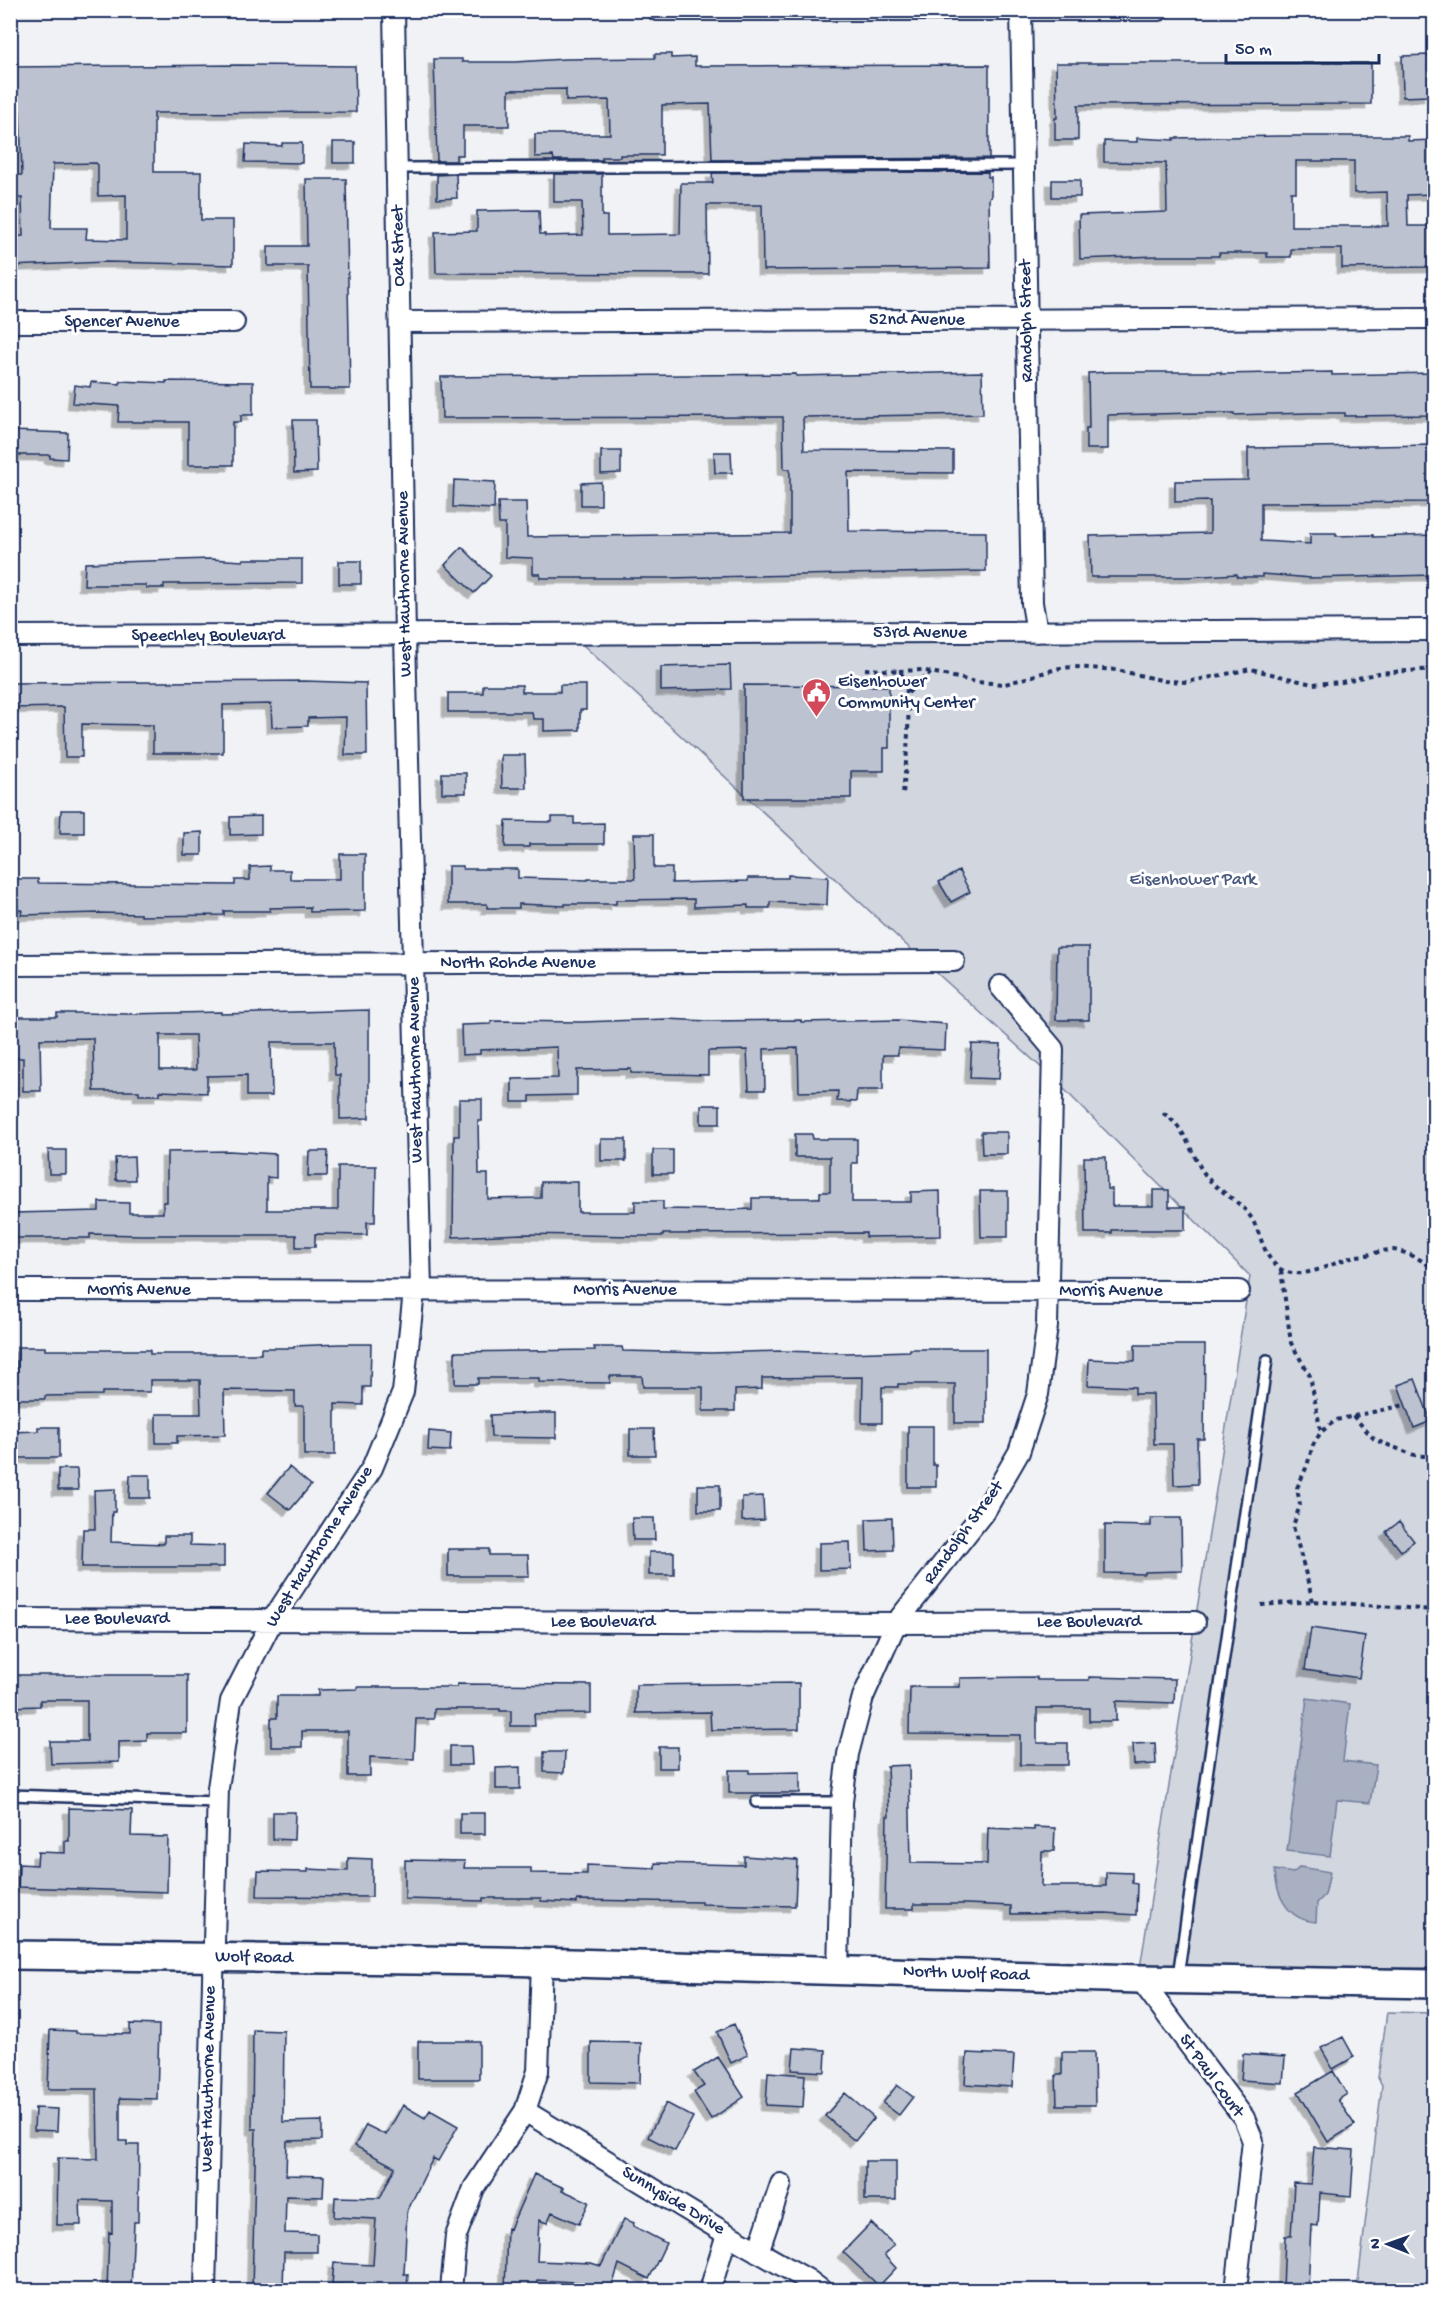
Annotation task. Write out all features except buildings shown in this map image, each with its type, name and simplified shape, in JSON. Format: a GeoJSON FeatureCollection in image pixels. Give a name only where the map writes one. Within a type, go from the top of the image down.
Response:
{"type":"FeatureCollection","features":[{"type":"Feature","properties":{"kind":"main road","name":"Wolf Road"},"geometry":{"type":"LineString","coordinates":[[10,1955],[498,1961]]}},
{"type":"Feature","properties":{"kind":"main road","name":"North Wolf Road"},"geometry":{"type":"LineString","coordinates":[[498,1961],[1178,1980],[1434,1984]]}},
{"type":"Feature","properties":{"kind":"street","name":"Oak Street"},"geometry":{"type":"LineString","coordinates":[[394,10],[404,481]]}},
{"type":"Feature","properties":{"kind":"street"},"geometry":{"type":"LineString","coordinates":[[657,10],[1159,10]]}},
{"type":"Feature","properties":{"kind":"street","name":"Randolph Street"},"geometry":{"type":"LineString","coordinates":[[1021,11],[1026,165],[1032,603],[1037,632]]}},
{"type":"Feature","properties":{"kind":"street","name":"52nd Avenue"},"geometry":{"type":"LineString","coordinates":[[400,322],[1434,318]]}},
{"type":"Feature","properties":{"kind":"street","name":"Spencer Avenue"},"geometry":{"type":"LineString","coordinates":[[10,322],[234,322]]}},
{"type":"Feature","properties":{"kind":"street","name":"West Hawthorne Avenue"},"geometry":{"type":"LineString","coordinates":[[205,2290],[217,1802],[231,1701],[273,1619],[372,1468],[403,1392],[414,1292],[421,1290],[405,636],[404,481]]}},
{"type":"Feature","properties":{"kind":"street","name":"53rd Avenue"},"geometry":{"type":"LineString","coordinates":[[405,636],[1434,630]]}},
{"type":"Feature","properties":{"kind":"street","name":"Speechley Boulevard"},"geometry":{"type":"LineString","coordinates":[[10,636],[405,636]]}},
{"type":"Feature","properties":{"kind":"street","name":"North Rohde Avenue"},"geometry":{"type":"LineString","coordinates":[[10,965],[954,961]]}},
{"type":"Feature","properties":{"kind":"street","name":"Randolph Street"},"geometry":{"type":"LineString","coordinates":[[838,1971],[842,1802],[848,1754],[863,1697],[896,1623],[986,1509],[1019,1452],[1038,1394],[1047,1326],[1053,1049],[1000,986]]}},
{"type":"Feature","properties":{"kind":"street","name":"Morris Avenue"},"geometry":{"type":"LineString","coordinates":[[10,1290],[1239,1291]]}},
{"type":"Feature","properties":{"kind":"street","name":"Lee Boulevard"},"geometry":{"type":"LineString","coordinates":[[10,1619],[1195,1622]]}},
{"type":"Feature","properties":{"kind":"street"},"geometry":{"type":"LineString","coordinates":[[451,2290],[456,2236],[474,2188],[525,2111],[538,2071],[542,1964]]}},
{"type":"Feature","properties":{"kind":"street","name":"St Paul Court"},"geometry":{"type":"LineString","coordinates":[[1140,1979],[1244,2118],[1253,2141],[1236,2290]]}},
{"type":"Feature","properties":{"kind":"street","name":"Sunnyside Drive"},"geometry":{"type":"LineString","coordinates":[[525,2111],[727,2234],[808,2280],[821,2290]]}},
{"type":"Feature","properties":{"kind":"street"},"geometry":{"type":"LineString","coordinates":[[758,2252],[781,2184]]}},
{"type":"Feature","properties":{"kind":"street"},"geometry":{"type":"LineString","coordinates":[[710,2290],[727,2234]]}},
{"type":"Feature","properties":{"kind":"lane"},"geometry":{"type":"LineString","coordinates":[[397,168],[1026,165]]}},
{"type":"Feature","properties":{"kind":"lane"},"geometry":{"type":"LineString","coordinates":[[1178,1980],[1267,1360]]}},
{"type":"Feature","properties":{"kind":"lane"},"geometry":{"type":"LineString","coordinates":[[10,1795],[217,1802]]}},
{"type":"Feature","properties":{"kind":"lane"},"geometry":{"type":"LineString","coordinates":[[756,1802],[842,1802]]}},
{"type":"Feature","properties":{"kind":"path"},"geometry":{"type":"LineString","coordinates":[[865,669],[922,670],[931,674],[976,682],[1005,684],[1060,668],[1075,667],[1117,670],[1165,681],[1187,681],[1251,669],[1312,684],[1342,682],[1379,673],[1434,669]]}},
{"type":"Feature","properties":{"kind":"path"},"geometry":{"type":"LineString","coordinates":[[899,671],[908,694],[903,794]]}},
{"type":"Feature","properties":{"kind":"path"},"geometry":{"type":"LineString","coordinates":[[908,694],[926,675],[931,674]]}},
{"type":"Feature","properties":{"kind":"path"},"geometry":{"type":"LineString","coordinates":[[1163,1113],[1177,1123],[1183,1131],[1207,1177],[1248,1212],[1268,1255],[1281,1269],[1288,1272],[1311,1271],[1349,1258],[1391,1250],[1413,1256],[1434,1269]]}},
{"type":"Feature","properties":{"kind":"path"},"geometry":{"type":"LineString","coordinates":[[1281,1269],[1291,1343],[1310,1376],[1321,1432]]}},
{"type":"Feature","properties":{"kind":"path"},"geometry":{"type":"LineString","coordinates":[[1313,1601],[1293,1526],[1300,1508],[1297,1488],[1313,1445],[1321,1432],[1336,1420],[1405,1405]]}},
{"type":"Feature","properties":{"kind":"path"},"geometry":{"type":"LineString","coordinates":[[1353,1416],[1375,1440],[1414,1455],[1434,1457]]}},
{"type":"Feature","properties":{"kind":"path"},"geometry":{"type":"LineString","coordinates":[[1262,1605],[1313,1601],[1434,1610]]}},
{"type":"Feature","properties":{"kind":"green space","name":"Eisenhower Park"},"geometry":{"type":"Polygon","coordinates":[[[1434,636],[1434,1968],[1140,1968],[1250,1276],[1055,1080],[582,644],[1434,636]]]}},
{"type":"Feature","properties":{"kind":"green space"},"geometry":{"type":"Polygon","coordinates":[[[1387,2012],[1434,2013],[1434,2290],[1357,2290],[1382,2085],[1378,2078],[1387,2012]]]}},
{"type":"Feature","properties":{"kind":"water"},"geometry":{"type":"Polygon","coordinates":[[[1307,1698],[1350,1704],[1343,1761],[1376,1765],[1370,1803],[1337,1800],[1330,1856],[1287,1851],[1307,1698]]]}},
{"type":"Feature","properties":{"kind":"water"},"geometry":{"type":"Polygon","coordinates":[[[1300,1867],[1330,1872],[1325,1895],[1317,1903],[1316,1922],[1298,1917],[1291,1911],[1285,1905],[1278,1888],[1275,1870],[1293,1873],[1300,1867]]]}},
{"type":"Feature","properties":{"kind":"place","name":"Eisenhower Community Center"},"geometry":{"type":"Point","coordinates":[817,718]}}]}
